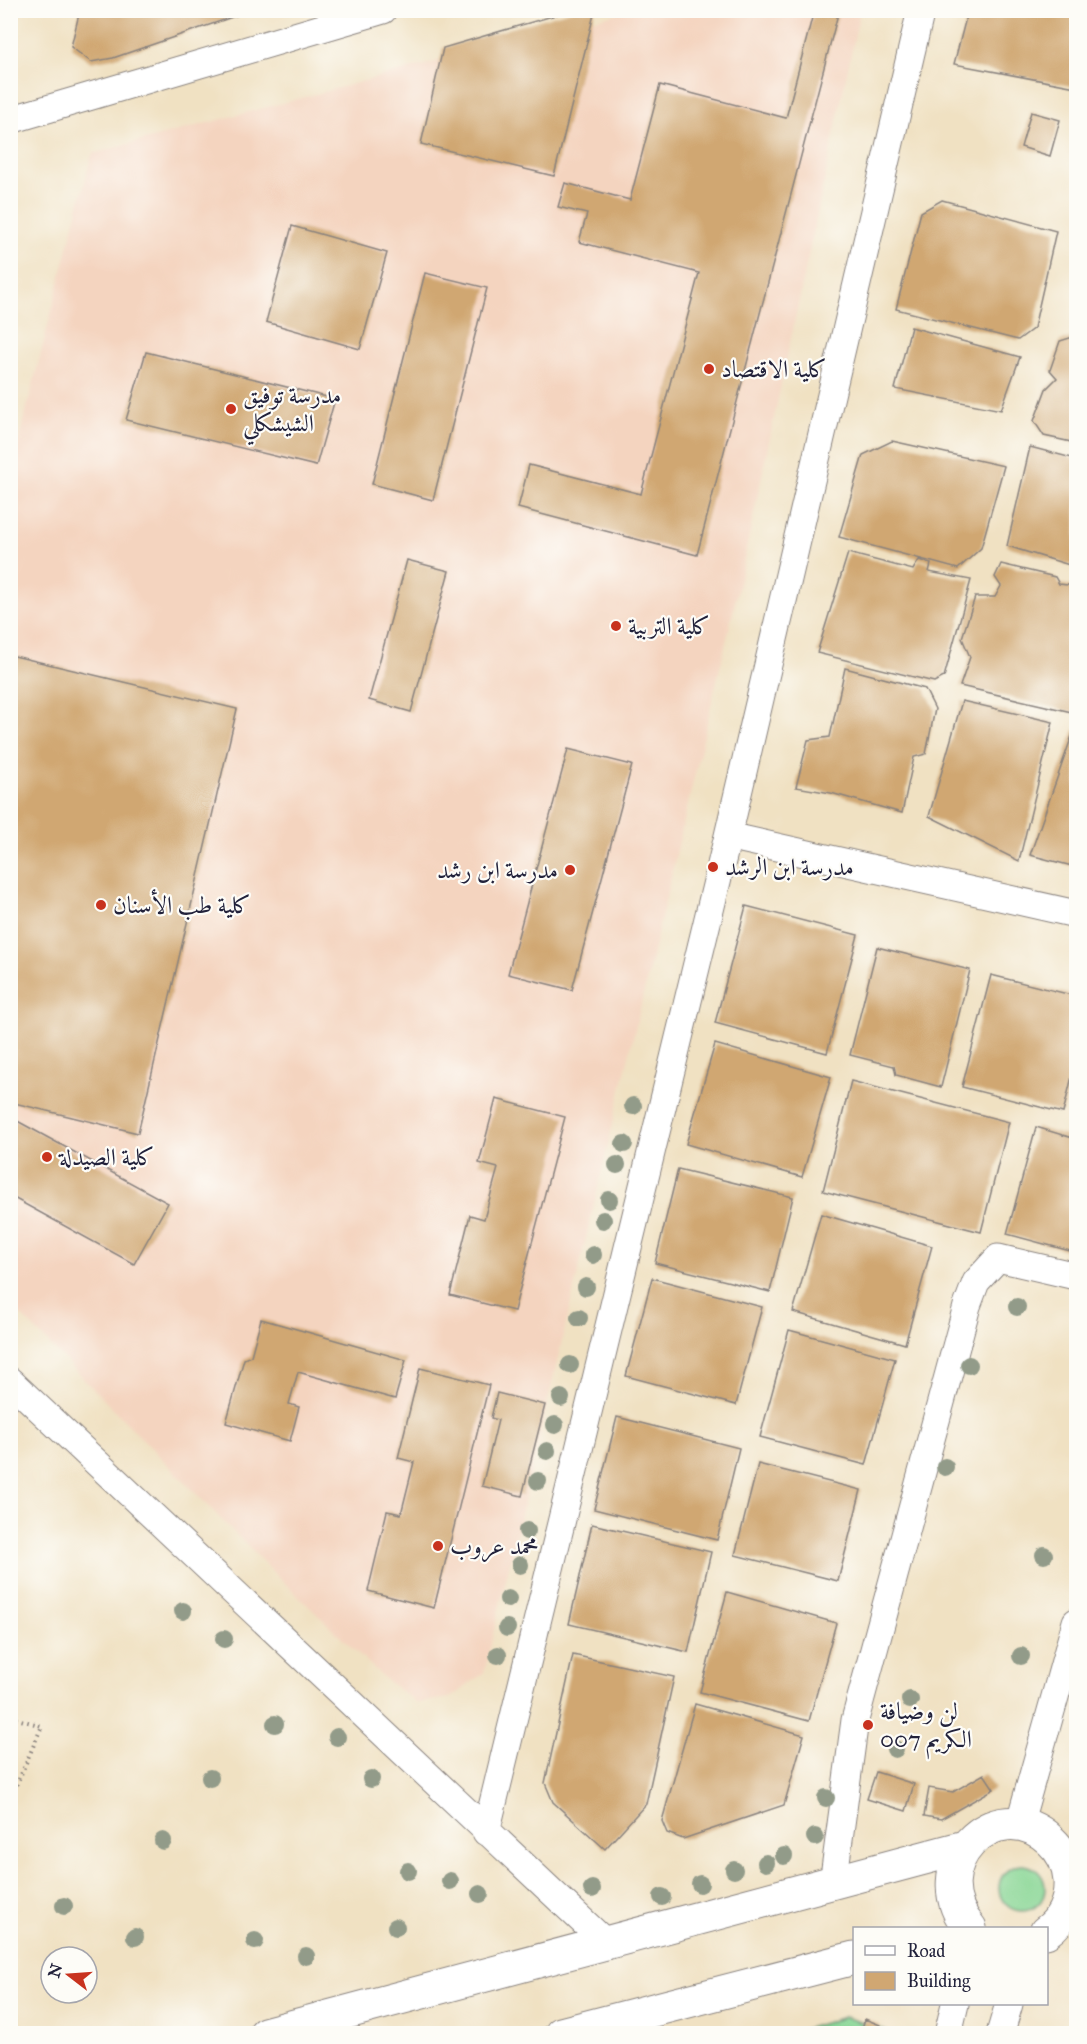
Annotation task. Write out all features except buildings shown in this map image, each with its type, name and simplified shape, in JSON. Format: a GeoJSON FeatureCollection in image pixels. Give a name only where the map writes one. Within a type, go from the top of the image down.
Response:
{"type":"FeatureCollection","features":[{"type":"Feature","properties":{"kind":"main road"},"geometry":{"type":"LineString","coordinates":[[265,2034],[965,1847],[989,1829],[1047,1829],[1070,1873],[1068,1903],[1062,1921]]}},
{"type":"Feature","properties":{"kind":"main road"},"geometry":{"type":"LineString","coordinates":[[965,1847],[952,1874],[952,1889],[958,1911],[969,1927]]}},
{"type":"Feature","properties":{"kind":"main road"},"geometry":{"type":"LineString","coordinates":[[561,2034],[853,1959]]}},
{"type":"Feature","properties":{"kind":"street"},"geometry":{"type":"LineString","coordinates":[[10,120],[383,10]]}},
{"type":"Feature","properties":{"kind":"street"},"geometry":{"type":"LineString","coordinates":[[486,1832],[728,836],[921,10]]}},
{"type":"Feature","properties":{"kind":"street"},"geometry":{"type":"LineString","coordinates":[[728,836],[1077,914]]}},
{"type":"Feature","properties":{"kind":"street"},"geometry":{"type":"LineString","coordinates":[[833,1884],[855,1720],[967,1306],[976,1282],[998,1258],[1077,1276]]}},
{"type":"Feature","properties":{"kind":"street"},"geometry":{"type":"LineString","coordinates":[[10,1381],[607,1944]]}},
{"type":"Feature","properties":{"kind":"street"},"geometry":{"type":"LineString","coordinates":[[1047,1829],[1077,1622]]}},
{"type":"Feature","properties":{"kind":"street"},"geometry":{"type":"LineString","coordinates":[[948,2034],[955,2005]]}},
{"type":"Feature","properties":{"kind":"street"},"geometry":{"type":"LineString","coordinates":[[1000,2034],[1009,2005]]}},
{"type":"Feature","properties":{"kind":"path"},"geometry":{"type":"LineString","coordinates":[[10,1717],[42,1726],[10,1800]]}},
{"type":"Feature","properties":{"kind":"shaded area"},"geometry":{"type":"Polygon","coordinates":[[[626,11],[860,11],[733,612],[484,1673],[450,1698],[417,1703],[385,1679],[275,1574],[11,1305],[11,470],[92,154],[626,11]]]}},
{"type":"Feature","properties":{"kind":"green space"},"geometry":{"type":"Polygon","coordinates":[[[1022,1865],[1038,1872],[1045,1888],[1038,1904],[1022,1911],[1006,1904],[999,1888],[1006,1872],[1022,1865]]]}},
{"type":"Feature","properties":{"kind":"green space"},"geometry":{"type":"Polygon","coordinates":[[[844,2017],[889,2033],[788,2034],[844,2017]]]}},
{"type":"Feature","properties":{"kind":"place","name":"كلية الاقتصاد"},"geometry":{"type":"Point","coordinates":[709,369]}},
{"type":"Feature","properties":{"kind":"place","name":"مدرسة توفيق الشيشكلي"},"geometry":{"type":"Point","coordinates":[231,409]}},
{"type":"Feature","properties":{"kind":"place","name":"كلية التربية"},"geometry":{"type":"Point","coordinates":[616,626]}},
{"type":"Feature","properties":{"kind":"place","name":"مدرسة ابن الرشد"},"geometry":{"type":"Point","coordinates":[713,867]}},
{"type":"Feature","properties":{"kind":"place","name":"مدرسة ابن رشد"},"geometry":{"type":"Point","coordinates":[570,870]}},
{"type":"Feature","properties":{"kind":"place","name":"كلية طب الأسنان"},"geometry":{"type":"Point","coordinates":[101,905]}},
{"type":"Feature","properties":{"kind":"place","name":"كلية الصيدلة"},"geometry":{"type":"Point","coordinates":[47,1157]}},
{"type":"Feature","properties":{"kind":"place","name":"محمد عروب"},"geometry":{"type":"Point","coordinates":[438,1546]}},
{"type":"Feature","properties":{"kind":"place","name":"لن وضيافة الكريم 007"},"geometry":{"type":"Point","coordinates":[868,1725]}}]}
